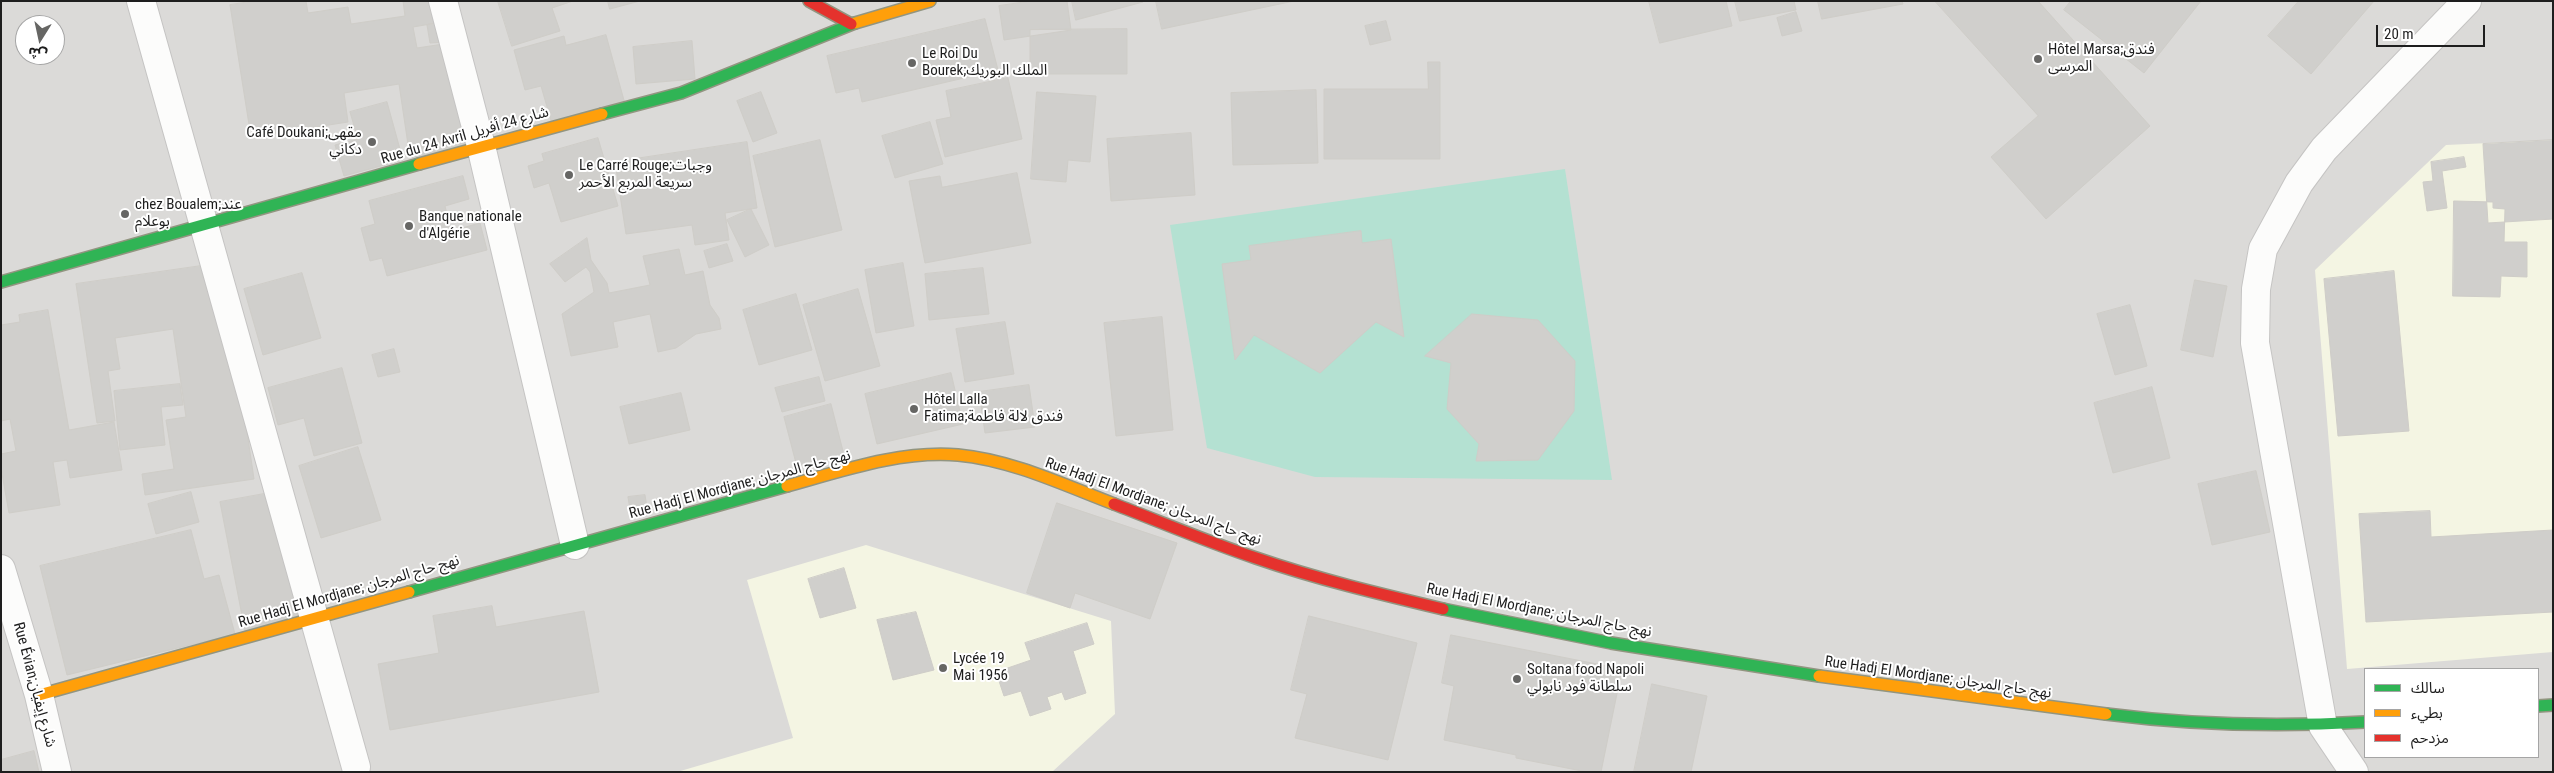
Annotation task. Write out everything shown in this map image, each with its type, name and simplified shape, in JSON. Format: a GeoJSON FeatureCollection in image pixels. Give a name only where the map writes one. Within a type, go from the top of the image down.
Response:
{"type":"FeatureCollection","features":[{"type":"Feature","properties":{"kind":"street"},"geometry":{"type":"LineString","coordinates":[[141,1],[356,767]]}},
{"type":"Feature","properties":{"kind":"street"},"geometry":{"type":"LineString","coordinates":[[444,1],[481,146],[575,545]]}},
{"type":"Feature","properties":{"kind":"street"},"geometry":{"type":"LineString","coordinates":[[809,1],[851,24]]}},
{"type":"Feature","properties":{"kind":"street","name":"Rue du 24 Avril شارع 24 أفريل"},"geometry":{"type":"LineString","coordinates":[[1,282],[481,146],[681,93],[851,24],[930,1]]}},
{"type":"Feature","properties":{"kind":"street"},"geometry":{"type":"LineString","coordinates":[[2354,772],[2323,726],[2255,343],[2256,289],[2263,249],[2299,183],[2324,148],[2466,1]]}},
{"type":"Feature","properties":{"kind":"street","name":"Rue Hadj El Mordjane; نهج حاج المرجان"},"geometry":{"type":"LineString","coordinates":[[39,695],[575,545],[861,468],[933,454],[961,455],[999,462],[1038,475],[1229,549],[1398,598],[1566,634],[1824,678],[2079,712],[2251,727],[2323,726],[2364,722]]}},
{"type":"Feature","properties":{"kind":"street","name":"Rue Évian;شارع إيفيان"},"geometry":{"type":"LineString","coordinates":[[1,569],[39,695],[57,772]]}},
{"type":"Feature","properties":{"kind":"street"},"geometry":{"type":"LineString","coordinates":[[2539,706],[2553,704]]}},
{"type":"Feature","properties":{"kind":"shaded area"},"geometry":{"type":"Polygon","coordinates":[[[1,1],[2553,1],[2553,772],[1,772],[1,1]]]}},
{"type":"Feature","properties":{"kind":"shaded area"},"geometry":{"type":"Polygon","coordinates":[[[2553,140],[2553,652],[2347,669],[2315,270],[2446,145],[2553,140]]]}},
{"type":"Feature","properties":{"kind":"shaded area","name":"Lycée 19 Mai 1956"},"geometry":{"type":"Polygon","coordinates":[[[866,545],[1111,621],[1115,714],[1052,772],[677,772],[793,738],[747,580],[866,545]]]}},
{"type":"Feature","properties":{"kind":"green space"},"geometry":{"type":"Polygon","coordinates":[[[1565,169],[1612,480],[1315,477],[1207,448],[1170,225],[1565,169]]]}},
{"type":"Feature","properties":{"kind":"building"},"geometry":{"type":"Polygon","coordinates":[[[254,1],[306,1],[308,13],[348,7],[351,24],[405,16],[403,1],[438,1],[442,22],[413,27],[417,48],[450,43],[467,149],[410,158],[399,84],[344,93],[348,122],[251,137],[230,5],[254,1]]]}},
{"type":"Feature","properties":{"kind":"building"},"geometry":{"type":"Polygon","coordinates":[[[498,1],[573,1],[552,8],[560,31],[512,46],[498,1]]]}},
{"type":"Feature","properties":{"kind":"building"},"geometry":{"type":"Polygon","coordinates":[[[608,1],[640,1],[610,9],[608,1]]]}},
{"type":"Feature","properties":{"kind":"building"},"geometry":{"type":"Polygon","coordinates":[[[1031,1],[1067,1],[1071,30],[1004,40],[999,6],[1031,1]]]}},
{"type":"Feature","properties":{"kind":"building"},"geometry":{"type":"Polygon","coordinates":[[[1072,1],[1143,1],[1143,2],[1076,20],[1072,1]]]}},
{"type":"Feature","properties":{"kind":"building"},"geometry":{"type":"Polygon","coordinates":[[[1156,1],[1294,1],[1162,29],[1156,1]]]}},
{"type":"Feature","properties":{"kind":"building"},"geometry":{"type":"Polygon","coordinates":[[[1649,1],[1726,1],[1732,26],[1660,43],[1649,1]]]}},
{"type":"Feature","properties":{"kind":"building"},"geometry":{"type":"Polygon","coordinates":[[[1735,1],[1794,1],[1796,10],[1740,21],[1735,1]]]}},
{"type":"Feature","properties":{"kind":"building"},"geometry":{"type":"Polygon","coordinates":[[[1818,1],[1902,1],[1903,4],[1822,19],[1818,1]]]}},
{"type":"Feature","properties":{"kind":"building","name":"Hôtel Marsa;فندق المرسى"},"geometry":{"type":"Polygon","coordinates":[[[1935,1],[2038,1],[2150,126],[2046,219],[1991,157],[2038,116],[1935,1]]]}},
{"type":"Feature","properties":{"kind":"building"},"geometry":{"type":"Polygon","coordinates":[[[2071,1],[2201,1],[2144,73],[2064,10],[2071,1]]]}},
{"type":"Feature","properties":{"kind":"building"},"geometry":{"type":"Polygon","coordinates":[[[2299,1],[2374,1],[2311,74],[2268,36],[2299,1]]]}},
{"type":"Feature","properties":{"kind":"building"},"geometry":{"type":"Polygon","coordinates":[[[1796,12],[1802,31],[1782,36],[1777,18],[1796,12]]]}},
{"type":"Feature","properties":{"kind":"building","name":"Le Roi Du Bourek;الملك البوريك"},"geometry":{"type":"Polygon","coordinates":[[[985,19],[998,70],[862,102],[859,88],[836,93],[827,56],[985,19]]]}},
{"type":"Feature","properties":{"kind":"building"},"geometry":{"type":"Polygon","coordinates":[[[1386,21],[1391,40],[1370,45],[1365,26],[1386,21]]]}},
{"type":"Feature","properties":{"kind":"building"},"geometry":{"type":"Polygon","coordinates":[[[445,23],[447,42],[430,43],[427,25],[445,23]]]}},
{"type":"Feature","properties":{"kind":"building"},"geometry":{"type":"Polygon","coordinates":[[[1127,29],[1127,74],[1030,74],[1030,30],[1127,29]]]}},
{"type":"Feature","properties":{"kind":"building"},"geometry":{"type":"Polygon","coordinates":[[[606,35],[625,104],[552,124],[541,86],[525,90],[514,50],[564,36],[566,45],[606,35]]]}},
{"type":"Feature","properties":{"kind":"building"},"geometry":{"type":"Polygon","coordinates":[[[692,41],[695,79],[636,84],[633,47],[692,41]]]}},
{"type":"Feature","properties":{"kind":"building"},"geometry":{"type":"Polygon","coordinates":[[[1428,62],[1440,62],[1440,159],[1324,159],[1324,89],[1428,89],[1428,62]]]}},
{"type":"Feature","properties":{"kind":"building"},"geometry":{"type":"Polygon","coordinates":[[[1008,78],[1022,139],[945,157],[936,120],[951,117],[946,91],[1008,78]]]}},
{"type":"Feature","properties":{"kind":"building"},"geometry":{"type":"Polygon","coordinates":[[[1316,90],[1318,163],[1233,165],[1231,93],[1316,90]]]}},
{"type":"Feature","properties":{"kind":"building"},"geometry":{"type":"Polygon","coordinates":[[[761,92],[777,133],[753,142],[737,101],[761,92]]]}},
{"type":"Feature","properties":{"kind":"building"},"geometry":{"type":"Polygon","coordinates":[[[1037,92],[1096,96],[1090,162],[1068,160],[1066,182],[1031,179],[1037,92]]]}},
{"type":"Feature","properties":{"kind":"building","name":"Café Doukani;مقهى دكاني"},"geometry":{"type":"Polygon","coordinates":[[[387,102],[403,160],[344,176],[335,145],[358,139],[350,112],[387,102]]]}},
{"type":"Feature","properties":{"kind":"building"},"geometry":{"type":"Polygon","coordinates":[[[930,122],[943,164],[895,178],[882,136],[930,122]]]}},
{"type":"Feature","properties":{"kind":"building"},"geometry":{"type":"Polygon","coordinates":[[[1191,133],[1195,195],[1111,201],[1107,139],[1191,133]]]}},
{"type":"Feature","properties":{"kind":"building","name":"Le Carré Rouge;وجبات سريعة المربع الأحمر"},"geometry":{"type":"Polygon","coordinates":[[[598,138],[618,206],[561,222],[549,183],[534,188],[528,166],[544,161],[542,154],[598,138]]]}},
{"type":"Feature","properties":{"kind":"building"},"geometry":{"type":"Polygon","coordinates":[[[820,140],[842,230],[775,247],[753,156],[820,140]]]}},
{"type":"Feature","properties":{"kind":"building"},"geometry":{"type":"Polygon","coordinates":[[[2553,140],[2553,219],[2488,223],[2483,144],[2553,140]]]}},
{"type":"Feature","properties":{"kind":"building"},"geometry":{"type":"Polygon","coordinates":[[[747,142],[757,208],[725,213],[729,240],[695,245],[692,225],[626,234],[615,162],[747,142]]]}},
{"type":"Feature","properties":{"kind":"building"},"geometry":{"type":"Polygon","coordinates":[[[2464,157],[2466,167],[2442,171],[2447,208],[2427,211],[2423,182],[2433,181],[2431,162],[2464,157]]]}},
{"type":"Feature","properties":{"kind":"building"},"geometry":{"type":"Polygon","coordinates":[[[1017,173],[1031,243],[925,263],[909,181],[940,176],[942,187],[1017,173]]]}},
{"type":"Feature","properties":{"kind":"building","name":"Banque nationale d'Algérie"},"geometry":{"type":"Polygon","coordinates":[[[463,176],[469,199],[445,206],[451,231],[480,223],[487,250],[387,276],[382,258],[370,261],[361,228],[375,224],[369,201],[463,176]]]}},
{"type":"Feature","properties":{"kind":"building"},"geometry":{"type":"Polygon","coordinates":[[[2454,201],[2493,202],[2493,208],[2505,209],[2504,242],[2527,242],[2527,277],[2501,276],[2500,297],[2453,296],[2454,201]]]}},
{"type":"Feature","properties":{"kind":"building"},"geometry":{"type":"Polygon","coordinates":[[[751,209],[769,245],[745,257],[727,220],[751,209]]]}},
{"type":"Feature","properties":{"kind":"building"},"geometry":{"type":"Polygon","coordinates":[[[1361,231],[1362,243],[1391,239],[1404,337],[1376,322],[1320,373],[1254,335],[1235,360],[1222,264],[1251,260],[1249,246],[1361,231]]]}},
{"type":"Feature","properties":{"kind":"building"},"geometry":{"type":"Polygon","coordinates":[[[587,238],[591,260],[607,283],[609,293],[650,285],[643,256],[679,249],[685,275],[703,271],[710,305],[719,318],[721,329],[696,334],[676,348],[658,352],[650,314],[613,322],[618,347],[571,356],[562,314],[594,292],[590,272],[586,267],[565,282],[550,264],[587,238]]]}},
{"type":"Feature","properties":{"kind":"building"},"geometry":{"type":"Polygon","coordinates":[[[727,244],[733,261],[709,268],[704,251],[727,244]]]}},
{"type":"Feature","properties":{"kind":"building"},"geometry":{"type":"Polygon","coordinates":[[[222,263],[254,479],[145,495],[142,474],[174,469],[166,420],[186,417],[173,329],[115,338],[120,369],[108,371],[115,421],[97,423],[76,284],[222,263]]]}},
{"type":"Feature","properties":{"kind":"building"},"geometry":{"type":"Polygon","coordinates":[[[903,263],[914,326],[876,333],[865,270],[903,263]]]}},
{"type":"Feature","properties":{"kind":"building"},"geometry":{"type":"Polygon","coordinates":[[[983,268],[989,314],[929,320],[925,274],[983,268]]]}},
{"type":"Feature","properties":{"kind":"building"},"geometry":{"type":"Polygon","coordinates":[[[2394,271],[2409,431],[2338,436],[2324,279],[2394,271]]]}},
{"type":"Feature","properties":{"kind":"building"},"geometry":{"type":"Polygon","coordinates":[[[302,273],[321,338],[263,355],[244,289],[302,273]]]}},
{"type":"Feature","properties":{"kind":"building"},"geometry":{"type":"Polygon","coordinates":[[[2195,280],[2227,286],[2213,357],[2181,350],[2195,280]]]}},
{"type":"Feature","properties":{"kind":"building"},"geometry":{"type":"Polygon","coordinates":[[[858,289],[880,366],[825,381],[803,305],[858,289]]]}},
{"type":"Feature","properties":{"kind":"building"},"geometry":{"type":"Polygon","coordinates":[[[796,294],[812,350],[759,365],[743,310],[796,294]]]}},
{"type":"Feature","properties":{"kind":"building"},"geometry":{"type":"Polygon","coordinates":[[[2130,305],[2147,366],[2115,375],[2097,314],[2130,305]]]}},
{"type":"Feature","properties":{"kind":"building"},"geometry":{"type":"Polygon","coordinates":[[[48,310],[69,430],[114,422],[122,470],[70,478],[67,460],[53,462],[60,505],[9,513],[1,468],[1,454],[16,451],[10,419],[1,421],[1,325],[20,322],[19,315],[48,310]]]}},
{"type":"Feature","properties":{"kind":"building"},"geometry":{"type":"Polygon","coordinates":[[[1472,314],[1538,320],[1575,361],[1574,411],[1538,460],[1476,461],[1479,444],[1447,409],[1451,363],[1425,356],[1472,314]]]}},
{"type":"Feature","properties":{"kind":"building"},"geometry":{"type":"Polygon","coordinates":[[[1162,317],[1173,430],[1116,436],[1104,323],[1162,317]]]}},
{"type":"Feature","properties":{"kind":"building"},"geometry":{"type":"Polygon","coordinates":[[[1005,322],[1014,374],[965,382],[956,329],[1005,322]]]}},
{"type":"Feature","properties":{"kind":"building"},"geometry":{"type":"Polygon","coordinates":[[[394,349],[400,372],[378,377],[372,355],[394,349]]]}},
{"type":"Feature","properties":{"kind":"building"},"geometry":{"type":"Polygon","coordinates":[[[342,368],[362,443],[314,456],[304,418],[278,425],[268,388],[342,368]]]}},
{"type":"Feature","properties":{"kind":"building","name":"Hôtel Lalla Fatima;فندق لالة فاطمة"},"geometry":{"type":"Polygon","coordinates":[[[951,373],[963,424],[877,444],[865,394],[951,373]]]}},
{"type":"Feature","properties":{"kind":"building"},"geometry":{"type":"Polygon","coordinates":[[[819,377],[825,401],[782,412],[775,388],[819,377]]]}},
{"type":"Feature","properties":{"kind":"building"},"geometry":{"type":"Polygon","coordinates":[[[180,384],[183,405],[161,407],[165,445],[120,450],[114,391],[180,384]]]}},
{"type":"Feature","properties":{"kind":"building"},"geometry":{"type":"Polygon","coordinates":[[[1029,385],[1035,427],[985,433],[979,392],[1029,385]]]}},
{"type":"Feature","properties":{"kind":"building"},"geometry":{"type":"Polygon","coordinates":[[[2152,387],[2170,458],[2113,473],[2094,403],[2152,387]]]}},
{"type":"Feature","properties":{"kind":"building"},"geometry":{"type":"Polygon","coordinates":[[[681,393],[690,430],[629,444],[620,407],[681,393]]]}},
{"type":"Feature","properties":{"kind":"building"},"geometry":{"type":"Polygon","coordinates":[[[831,404],[844,455],[797,467],[784,417],[831,404]]]}},
{"type":"Feature","properties":{"kind":"building"},"geometry":{"type":"Polygon","coordinates":[[[358,447],[381,520],[321,538],[299,466],[358,447]]]}},
{"type":"Feature","properties":{"kind":"building"},"geometry":{"type":"Polygon","coordinates":[[[2256,471],[2270,532],[2212,545],[2198,484],[2256,471]]]}},
{"type":"Feature","properties":{"kind":"building"},"geometry":{"type":"Polygon","coordinates":[[[191,492],[199,522],[156,534],[148,504],[191,492]]]}},
{"type":"Feature","properties":{"kind":"building"},"geometry":{"type":"Polygon","coordinates":[[[275,492],[299,621],[245,631],[220,502],[275,492]]]}},
{"type":"Feature","properties":{"kind":"building"},"geometry":{"type":"Polygon","coordinates":[[[645,495],[648,514],[631,516],[628,497],[645,495]]]}},
{"type":"Feature","properties":{"kind":"building"},"geometry":{"type":"Polygon","coordinates":[[[1057,503],[1177,543],[1150,619],[1075,593],[1070,608],[1027,593],[1057,503]]]}},
{"type":"Feature","properties":{"kind":"building"},"geometry":{"type":"Polygon","coordinates":[[[2430,511],[2431,537],[2553,530],[2553,612],[2366,622],[2359,514],[2430,511]]]}},
{"type":"Feature","properties":{"kind":"building"},"geometry":{"type":"Polygon","coordinates":[[[191,530],[204,579],[219,575],[235,634],[67,675],[40,566],[191,530]]]}},
{"type":"Feature","properties":{"kind":"building"},"geometry":{"type":"Polygon","coordinates":[[[844,568],[856,608],[820,618],[808,579],[844,568]]]}},
{"type":"Feature","properties":{"kind":"building"},"geometry":{"type":"Polygon","coordinates":[[[492,606],[496,627],[584,611],[599,692],[390,730],[378,664],[439,653],[433,616],[492,606]]]}},
{"type":"Feature","properties":{"kind":"building"},"geometry":{"type":"Polygon","coordinates":[[[916,612],[934,670],[893,680],[877,620],[916,612]]]}},
{"type":"Feature","properties":{"kind":"building"},"geometry":{"type":"Polygon","coordinates":[[[1309,616],[1417,643],[1388,760],[1295,738],[1307,694],[1291,690],[1309,616]]]}},
{"type":"Feature","properties":{"kind":"building"},"geometry":{"type":"Polygon","coordinates":[[[1087,623],[1094,644],[1073,651],[1086,693],[1065,700],[1062,692],[1047,697],[1051,709],[1030,716],[1021,691],[1004,696],[996,672],[1031,660],[1025,643],[1087,623]]]}},
{"type":"Feature","properties":{"kind":"building"},"geometry":{"type":"Polygon","coordinates":[[[1451,635],[1622,669],[1601,772],[1587,772],[1516,758],[1516,755],[1444,740],[1454,686],[1442,683],[1451,635]]]}},
{"type":"Feature","properties":{"kind":"building"},"geometry":{"type":"Polygon","coordinates":[[[1652,684],[1707,696],[1691,772],[1634,772],[1652,684]]]}},
{"type":"Feature","properties":{"kind":"building"},"geometry":{"type":"Polygon","coordinates":[[[34,751],[39,772],[1,772],[1,760],[34,751]]]}},
{"type":"Feature","properties":{"kind":"traffic: fast"},"geometry":{"type":"LineString","coordinates":[[602,114],[681,93],[855,23]]}},
{"type":"Feature","properties":{"kind":"traffic: fast"},"geometry":{"type":"LineString","coordinates":[[1,282],[419,164]]}},
{"type":"Feature","properties":{"kind":"traffic: fast"},"geometry":{"type":"LineString","coordinates":[[409,592],[787,486]]}},
{"type":"Feature","properties":{"kind":"traffic: fast"},"geometry":{"type":"LineString","coordinates":[[1443,609],[1611,643],[1819,676]]}},
{"type":"Feature","properties":{"kind":"traffic: fast"},"geometry":{"type":"LineString","coordinates":[[2539,706],[2553,705]]}},
{"type":"Feature","properties":{"kind":"traffic: fast"},"geometry":{"type":"LineString","coordinates":[[2106,714],[2171,721],[2235,724],[2364,722]]}},
{"type":"Feature","properties":{"kind":"traffic: slow"},"geometry":{"type":"LineString","coordinates":[[855,23],[930,1]]}},
{"type":"Feature","properties":{"kind":"traffic: slow"},"geometry":{"type":"LineString","coordinates":[[419,164],[602,114]]}},
{"type":"Feature","properties":{"kind":"traffic: slow"},"geometry":{"type":"LineString","coordinates":[[787,486],[850,468],[893,459],[937,454],[958,455],[998,462],[1018,468],[1057,481],[1114,504]]}},
{"type":"Feature","properties":{"kind":"traffic: slow"},"geometry":{"type":"LineString","coordinates":[[39,695],[409,592]]}},
{"type":"Feature","properties":{"kind":"traffic: slow"},"geometry":{"type":"LineString","coordinates":[[1819,676],[2106,714]]}},
{"type":"Feature","properties":{"kind":"traffic: jam"},"geometry":{"type":"LineString","coordinates":[[809,1],[851,24]]}},
{"type":"Feature","properties":{"kind":"traffic: jam"},"geometry":{"type":"LineString","coordinates":[[1114,504],[1279,566],[1349,586],[1443,609]]}},
{"type":"Feature","properties":{"kind":"place","name":"Hôtel Marsa;فندق المرسى"},"geometry":{"type":"Point","coordinates":[2038,59]}},
{"type":"Feature","properties":{"kind":"place","name":"Le Roi Du Bourek;الملك البوريك"},"geometry":{"type":"Point","coordinates":[912,63]}},
{"type":"Feature","properties":{"kind":"place","name":"Café Doukani;مقهى دكاني"},"geometry":{"type":"Point","coordinates":[372,142]}},
{"type":"Feature","properties":{"kind":"place","name":"Le Carré Rouge;وجبات سريعة المربع الأحمر"},"geometry":{"type":"Point","coordinates":[569,175]}},
{"type":"Feature","properties":{"kind":"place","name":"chez Boualem;عند بوعلام"},"geometry":{"type":"Point","coordinates":[125,214]}},
{"type":"Feature","properties":{"kind":"place","name":"Banque nationale d'Algérie"},"geometry":{"type":"Point","coordinates":[409,226]}},
{"type":"Feature","properties":{"kind":"place","name":"Hôtel Lalla Fatima;فندق لالة فاطمة"},"geometry":{"type":"Point","coordinates":[914,409]}},
{"type":"Feature","properties":{"kind":"place","name":"Lycée 19 Mai 1956"},"geometry":{"type":"Point","coordinates":[943,668]}},
{"type":"Feature","properties":{"kind":"place","name":"Soltana food Napoli سلطانة فود نابولي"},"geometry":{"type":"Point","coordinates":[1517,679]}}]}
